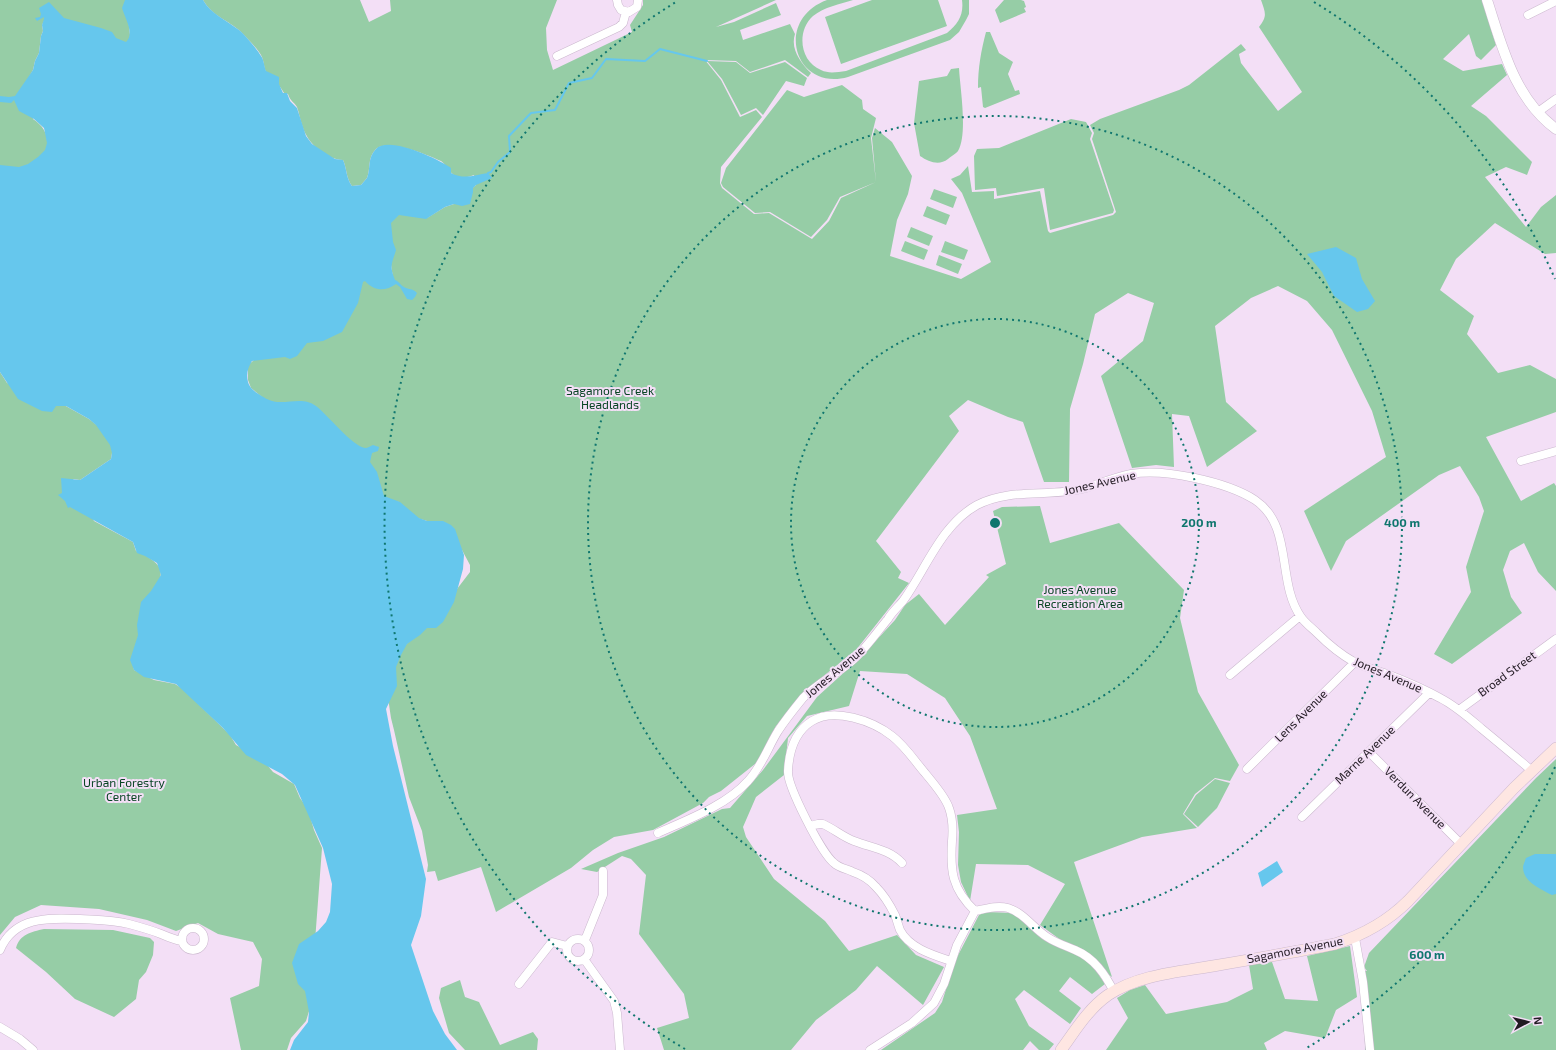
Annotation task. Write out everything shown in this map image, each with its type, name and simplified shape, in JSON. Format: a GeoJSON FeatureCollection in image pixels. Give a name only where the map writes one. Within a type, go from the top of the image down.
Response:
{"type":"FeatureCollection","features":[{"type":"Feature","properties":{"kind":"main road","name":"Sagamore Avenue"},"geometry":{"type":"LineString","coordinates":[[1061,1050],[1086,1016],[1097,1005],[1114,992],[1136,982],[1152,977],[1323,946],[1355,938],[1381,924],[1400,909],[1532,771],[1556,748]]}},
{"type":"Feature","properties":{"kind":"street"},"geometry":{"type":"LineString","coordinates":[[617,0],[619,8],[626,12],[635,10],[638,0]]}},
{"type":"Feature","properties":{"kind":"street"},"geometry":{"type":"LineString","coordinates":[[1487,0],[1509,66],[1526,96],[1538,112],[1556,128]]}},
{"type":"Feature","properties":{"kind":"street"},"geometry":{"type":"LineString","coordinates":[[1528,15],[1556,1]]}},
{"type":"Feature","properties":{"kind":"street"},"geometry":{"type":"LineString","coordinates":[[557,56],[619,26],[623,23],[626,12]]}},
{"type":"Feature","properties":{"kind":"street"},"geometry":{"type":"LineString","coordinates":[[1538,112],[1556,99]]}},
{"type":"Feature","properties":{"kind":"street"},"geometry":{"type":"LineString","coordinates":[[1521,461],[1556,451]]}},
{"type":"Feature","properties":{"kind":"street","name":"Jones Avenue"},"geometry":{"type":"LineString","coordinates":[[658,832],[700,813],[737,792],[761,764],[787,718],[814,688],[856,658],[908,593],[951,527],[969,510],[999,496],[1010,494],[1067,492],[1131,474],[1155,472],[1210,482],[1243,494],[1254,500],[1264,508],[1275,522],[1289,592],[1300,616],[1330,646],[1355,662],[1440,698],[1459,710],[1532,771]]}},
{"type":"Feature","properties":{"kind":"street"},"geometry":{"type":"LineString","coordinates":[[1230,675],[1300,616]]}},
{"type":"Feature","properties":{"kind":"street","name":"Broad Street"},"geometry":{"type":"LineString","coordinates":[[1459,710],[1556,639]]}},
{"type":"Feature","properties":{"kind":"street","name":"Lens Avenue"},"geometry":{"type":"LineString","coordinates":[[1247,769],[1355,662]]}},
{"type":"Feature","properties":{"kind":"street","name":"Marne Avenue"},"geometry":{"type":"LineString","coordinates":[[1302,817],[1429,693]]}},
{"type":"Feature","properties":{"kind":"street"},"geometry":{"type":"LineString","coordinates":[[951,961],[916,947],[900,930],[895,915],[883,895],[867,879],[835,864],[829,859],[810,826],[788,776],[789,760],[794,739],[803,726],[818,717],[835,715],[858,718],[892,735],[901,744],[929,778],[949,806],[953,818],[951,853],[954,884],[975,911]]}},
{"type":"Feature","properties":{"kind":"street","name":"Verdun Avenue"},"geometry":{"type":"LineString","coordinates":[[1369,752],[1462,844]]}},
{"type":"Feature","properties":{"kind":"street"},"geometry":{"type":"LineString","coordinates":[[810,826],[823,824],[854,841],[884,850],[902,863]]}},
{"type":"Feature","properties":{"kind":"street"},"geometry":{"type":"LineString","coordinates":[[585,940],[602,895],[603,871]]}},
{"type":"Feature","properties":{"kind":"street"},"geometry":{"type":"LineString","coordinates":[[870,1050],[912,1023],[934,1003],[944,984],[951,961],[964,929],[975,911],[999,906],[1018,912],[1046,936],[1077,950],[1093,961],[1104,974],[1114,992]]}},
{"type":"Feature","properties":{"kind":"street"},"geometry":{"type":"LineString","coordinates":[[0,950],[6,940],[19,927],[33,921],[51,918],[111,921],[127,924],[182,941]]}},
{"type":"Feature","properties":{"kind":"street"},"geometry":{"type":"LineString","coordinates":[[581,938],[585,940],[589,947],[589,952],[584,959],[580,961],[572,960],[566,951],[569,942],[573,939],[581,938]]}},
{"type":"Feature","properties":{"kind":"street"},"geometry":{"type":"LineString","coordinates":[[1355,938],[1363,982],[1368,1049]]}},
{"type":"Feature","properties":{"kind":"street"},"geometry":{"type":"LineString","coordinates":[[519,984],[552,942],[567,946]]}},
{"type":"Feature","properties":{"kind":"street"},"geometry":{"type":"LineString","coordinates":[[584,959],[614,1001],[617,1013],[620,1050]]}},
{"type":"Feature","properties":{"kind":"street"},"geometry":{"type":"LineString","coordinates":[[0,1026],[34,1050]]}},
{"type":"Feature","properties":{"kind":"green space"},"geometry":{"type":"Polygon","coordinates":[[[0,0],[126,0],[130,35],[129,45],[45,19],[42,25],[43,31],[39,53],[29,77],[33,119],[45,131],[47,141],[46,152],[44,158],[20,168],[0,168],[0,0]]]}},
{"type":"Feature","properties":{"kind":"green space","name":"Sagamore Creek Headlands"},"geometry":{"type":"Polygon","coordinates":[[[203,0],[360,0],[369,22],[391,11],[390,0],[557,0],[546,28],[547,50],[553,70],[632,32],[630,25],[643,5],[643,0],[776,0],[716,27],[734,22],[776,3],[781,15],[740,30],[743,40],[790,24],[795,34],[794,45],[797,55],[811,73],[808,77],[785,60],[750,72],[736,61],[705,60],[721,80],[740,117],[756,110],[762,117],[721,167],[720,183],[722,188],[754,214],[769,213],[812,239],[829,221],[841,198],[876,182],[872,138],[875,128],[892,142],[912,176],[908,194],[897,220],[890,256],[961,279],[991,262],[962,193],[951,179],[960,175],[968,166],[972,192],[994,191],[994,199],[1040,191],[1048,231],[1050,233],[1113,215],[1116,212],[1092,139],[1094,133],[1090,125],[1100,119],[1189,85],[1241,44],[1246,50],[1239,54],[1241,63],[1278,111],[1302,92],[1259,27],[1265,17],[1261,0],[1482,0],[1496,45],[1481,60],[1476,56],[1469,34],[1443,59],[1463,71],[1502,64],[1507,75],[1471,106],[1486,116],[1532,162],[1527,175],[1506,167],[1485,177],[1526,227],[1541,207],[1556,195],[1556,253],[1545,254],[1495,223],[1456,259],[1440,290],[1474,316],[1467,334],[1498,373],[1530,365],[1556,379],[1556,412],[1486,437],[1521,501],[1554,483],[1556,486],[1556,591],[1538,572],[1524,543],[1510,551],[1503,570],[1511,597],[1522,613],[1452,664],[1434,654],[1471,592],[1466,567],[1484,511],[1479,497],[1460,466],[1439,475],[1346,541],[1331,571],[1304,511],[1386,457],[1372,411],[1332,330],[1307,301],[1278,286],[1251,298],[1215,326],[1226,402],[1257,431],[1207,467],[1189,416],[1172,414],[1174,467],[1156,465],[1132,468],[1101,376],[1143,341],[1154,303],[1128,293],[1095,314],[1070,409],[1069,482],[1044,482],[1023,422],[968,400],[949,416],[959,431],[876,541],[901,572],[898,578],[909,583],[856,650],[806,690],[776,726],[760,760],[721,791],[709,797],[703,803],[653,830],[614,837],[593,850],[571,868],[496,912],[481,867],[438,881],[435,871],[427,872],[428,865],[422,831],[409,797],[391,718],[387,691],[389,663],[457,589],[470,572],[470,565],[462,550],[427,521],[417,518],[399,502],[388,500],[251,388],[248,380],[248,365],[355,279],[393,278],[386,231],[395,212],[427,218],[445,207],[454,204],[476,185],[474,175],[459,177],[454,175],[441,161],[435,158],[398,146],[389,145],[381,146],[373,152],[370,159],[367,178],[361,185],[352,186],[343,160],[330,157],[312,144],[304,132],[297,107],[288,94],[284,93],[280,86],[266,72],[262,57],[255,47],[240,31],[211,10],[203,0]]]}},
{"type":"Feature","properties":{"kind":"green space"},"geometry":{"type":"Polygon","coordinates":[[[827,0],[853,0],[838,4],[817,13],[808,22],[804,30],[803,46],[808,60],[814,66],[830,72],[846,71],[947,33],[954,26],[961,15],[962,0],[969,0],[969,14],[959,32],[950,40],[848,77],[830,79],[815,74],[804,65],[797,52],[796,37],[800,23],[810,10],[827,0]]]}},
{"type":"Feature","properties":{"kind":"green space"},"geometry":{"type":"Polygon","coordinates":[[[872,0],[938,0],[947,26],[841,64],[825,17],[872,0]]]}},
{"type":"Feature","properties":{"kind":"green space"},"geometry":{"type":"Polygon","coordinates":[[[1004,0],[1024,1],[1026,7],[1024,8],[1026,12],[1000,23],[995,10],[1004,0]]]}},
{"type":"Feature","properties":{"kind":"green space"},"geometry":{"type":"Polygon","coordinates":[[[986,32],[990,32],[999,53],[1013,62],[1008,74],[1015,91],[1019,90],[1020,94],[985,108],[983,107],[981,87],[978,88],[980,60],[986,32]]]}},
{"type":"Feature","properties":{"kind":"green space"},"geometry":{"type":"Polygon","coordinates":[[[707,61],[736,62],[750,73],[785,62],[807,78],[804,86],[786,81],[763,115],[756,108],[741,115],[722,79],[707,61]]]}},
{"type":"Feature","properties":{"kind":"green space"},"geometry":{"type":"Polygon","coordinates":[[[959,68],[963,123],[961,143],[958,151],[945,161],[938,163],[930,161],[920,156],[914,123],[919,81],[947,76],[951,69],[959,68]]]}},
{"type":"Feature","properties":{"kind":"green space"},"geometry":{"type":"Polygon","coordinates":[[[842,85],[862,100],[863,109],[876,118],[871,138],[876,182],[840,197],[827,220],[811,237],[770,212],[755,213],[723,187],[721,183],[726,168],[787,90],[804,97],[842,85]]]}},
{"type":"Feature","properties":{"kind":"green space"},"geometry":{"type":"Polygon","coordinates":[[[1071,119],[1086,122],[1092,133],[1090,139],[1114,210],[1113,213],[1050,230],[1044,188],[997,196],[996,188],[975,190],[974,156],[977,149],[999,148],[1071,119]]]}},
{"type":"Feature","properties":{"kind":"green space"},"geometry":{"type":"Polygon","coordinates":[[[934,189],[957,197],[953,208],[930,199],[934,189]]]}},
{"type":"Feature","properties":{"kind":"green space"},"geometry":{"type":"Polygon","coordinates":[[[927,206],[950,215],[946,225],[923,216],[927,206]]]}},
{"type":"Feature","properties":{"kind":"green space"},"geometry":{"type":"Polygon","coordinates":[[[911,227],[933,236],[929,246],[907,237],[911,227]]]}},
{"type":"Feature","properties":{"kind":"green space"},"geometry":{"type":"Polygon","coordinates":[[[905,241],[928,250],[924,260],[901,251],[905,241]]]}},
{"type":"Feature","properties":{"kind":"green space"},"geometry":{"type":"Polygon","coordinates":[[[945,241],[968,250],[964,260],[941,252],[945,241]]]}},
{"type":"Feature","properties":{"kind":"green space"},"geometry":{"type":"Polygon","coordinates":[[[939,255],[962,264],[958,274],[936,265],[939,255]]]}},
{"type":"Feature","properties":{"kind":"green space","name":"Urban Forestry Center"},"geometry":{"type":"Polygon","coordinates":[[[0,372],[7,383],[55,400],[89,419],[112,437],[111,459],[80,480],[73,479],[94,521],[133,542],[136,551],[150,558],[159,566],[160,569],[161,577],[159,584],[142,624],[136,644],[133,662],[134,670],[154,680],[175,684],[183,689],[230,735],[236,745],[263,760],[273,772],[294,784],[300,798],[308,809],[314,830],[322,848],[310,1008],[306,1021],[291,1038],[287,1050],[241,1050],[230,998],[259,986],[262,959],[253,942],[218,934],[198,923],[176,931],[147,920],[99,909],[41,905],[15,917],[0,935],[0,372]]]}},
{"type":"Feature","properties":{"kind":"green space","name":"Jones Avenue Recreation Area"},"geometry":{"type":"Polygon","coordinates":[[[1040,506],[1050,543],[1119,523],[1184,590],[1180,618],[1198,692],[1239,765],[1230,781],[1215,778],[1195,794],[1183,814],[1197,828],[1142,837],[1074,862],[1112,977],[1040,925],[1065,884],[1028,865],[976,864],[970,901],[961,882],[958,865],[959,832],[957,815],[997,809],[970,736],[945,698],[907,674],[860,671],[849,706],[807,716],[788,738],[784,775],[756,797],[743,827],[746,837],[774,879],[825,921],[849,951],[897,935],[916,955],[944,967],[923,1005],[877,966],[856,990],[816,1020],[791,1050],[664,1050],[657,1028],[689,1018],[684,994],[639,934],[646,875],[631,859],[622,856],[597,872],[581,869],[618,853],[664,837],[722,809],[730,808],[763,770],[817,697],[860,658],[895,620],[905,605],[919,594],[945,625],[989,577],[986,575],[1006,564],[993,511],[1002,507],[1040,506]]]}},
{"type":"Feature","properties":{"kind":"green space"},"geometry":{"type":"Polygon","coordinates":[[[1556,759],[1556,1050],[1365,1050],[1364,971],[1367,971],[1364,967],[1369,953],[1536,778],[1556,759]]]}},
{"type":"Feature","properties":{"kind":"green space"},"geometry":{"type":"Polygon","coordinates":[[[1215,779],[1230,783],[1217,808],[1198,827],[1184,814],[1196,795],[1215,779]]]}},
{"type":"Feature","properties":{"kind":"green space"},"geometry":{"type":"Polygon","coordinates":[[[986,912],[1014,913],[1067,949],[1091,963],[1105,984],[1092,994],[1070,977],[1059,991],[1081,1008],[1070,1024],[1024,990],[1015,999],[1029,1026],[1054,1044],[1049,1050],[1039,1050],[1030,1041],[1023,1050],[881,1050],[935,1013],[942,1002],[955,961],[979,915],[986,912]]]}},
{"type":"Feature","properties":{"kind":"green space"},"geometry":{"type":"Polygon","coordinates":[[[44,929],[113,930],[150,938],[154,942],[153,955],[146,972],[139,980],[136,999],[114,1017],[75,999],[46,972],[16,948],[20,940],[27,934],[44,929]]]}},
{"type":"Feature","properties":{"kind":"green space"},"geometry":{"type":"Polygon","coordinates":[[[1350,946],[1357,997],[1336,1010],[1325,1038],[1285,1031],[1264,1043],[1267,1050],[1106,1050],[1128,1018],[1117,998],[1130,990],[1145,985],[1166,1014],[1227,1002],[1253,989],[1249,965],[1272,962],[1285,999],[1318,1001],[1307,956],[1350,946]]]}},
{"type":"Feature","properties":{"kind":"green space"},"geometry":{"type":"Polygon","coordinates":[[[460,980],[465,997],[479,1002],[500,1045],[533,1032],[538,1039],[537,1050],[465,1050],[449,1033],[439,998],[441,988],[460,980]]]}},
{"type":"Feature","properties":{"kind":"water"},"geometry":{"type":"Polygon","coordinates":[[[125,0],[203,0],[214,13],[239,30],[247,38],[262,58],[266,71],[279,77],[279,84],[283,93],[287,93],[290,101],[297,108],[306,136],[312,144],[335,159],[343,160],[352,186],[361,185],[367,178],[371,156],[376,149],[382,145],[402,146],[425,154],[451,168],[451,173],[456,175],[470,176],[488,173],[492,178],[476,185],[473,188],[470,204],[462,206],[454,204],[445,207],[426,219],[399,215],[391,223],[393,242],[396,250],[392,265],[393,275],[395,280],[403,286],[414,290],[417,293],[412,300],[407,299],[400,287],[396,284],[392,287],[380,289],[372,287],[365,281],[363,282],[358,303],[342,332],[323,341],[307,343],[297,356],[290,359],[285,357],[252,361],[247,373],[248,382],[251,387],[256,392],[271,401],[302,401],[311,403],[321,410],[353,442],[365,448],[373,445],[379,447],[378,451],[372,453],[370,462],[377,472],[384,496],[400,502],[419,518],[427,521],[443,521],[451,525],[455,529],[464,555],[463,569],[454,602],[443,622],[436,628],[427,628],[407,644],[396,667],[397,686],[386,709],[393,746],[426,879],[421,916],[411,945],[433,1011],[445,1034],[457,1050],[290,1050],[294,1040],[308,1022],[309,1012],[305,991],[298,984],[292,963],[299,944],[318,931],[326,922],[330,912],[332,884],[323,848],[295,785],[282,774],[246,755],[223,728],[176,684],[144,677],[134,670],[130,660],[138,635],[137,625],[141,602],[151,591],[161,575],[157,563],[137,553],[133,542],[70,507],[68,508],[65,501],[58,495],[62,493],[61,478],[80,480],[111,459],[112,453],[110,445],[96,425],[89,419],[66,406],[56,406],[52,412],[42,411],[18,399],[0,372],[0,165],[19,167],[28,164],[45,150],[47,143],[44,128],[34,119],[19,111],[14,100],[11,103],[0,102],[0,96],[15,96],[33,70],[39,53],[43,31],[42,25],[44,17],[37,21],[35,18],[40,17],[41,14],[39,8],[49,2],[64,18],[112,32],[116,38],[126,42],[130,35],[122,8],[125,0]]]}},
{"type":"Feature","properties":{"kind":"water"},"geometry":{"type":"Polygon","coordinates":[[[1336,247],[1356,258],[1362,279],[1375,301],[1368,309],[1357,312],[1334,296],[1322,272],[1307,254],[1336,247]]]}},
{"type":"Feature","properties":{"kind":"water"},"geometry":{"type":"Polygon","coordinates":[[[1535,854],[1556,854],[1556,894],[1552,895],[1533,884],[1526,877],[1523,867],[1526,858],[1535,854]]]}},
{"type":"Feature","properties":{"kind":"water"},"geometry":{"type":"Polygon","coordinates":[[[1277,861],[1283,872],[1262,887],[1258,873],[1277,861]]]}},
{"type":"Feature","properties":{"kind":"waterway"},"geometry":{"type":"LineString","coordinates":[[488,173],[491,172],[498,162],[510,152],[509,136],[531,113],[555,110],[569,83],[592,78],[606,59],[645,61],[660,49],[707,61]]}}]}
